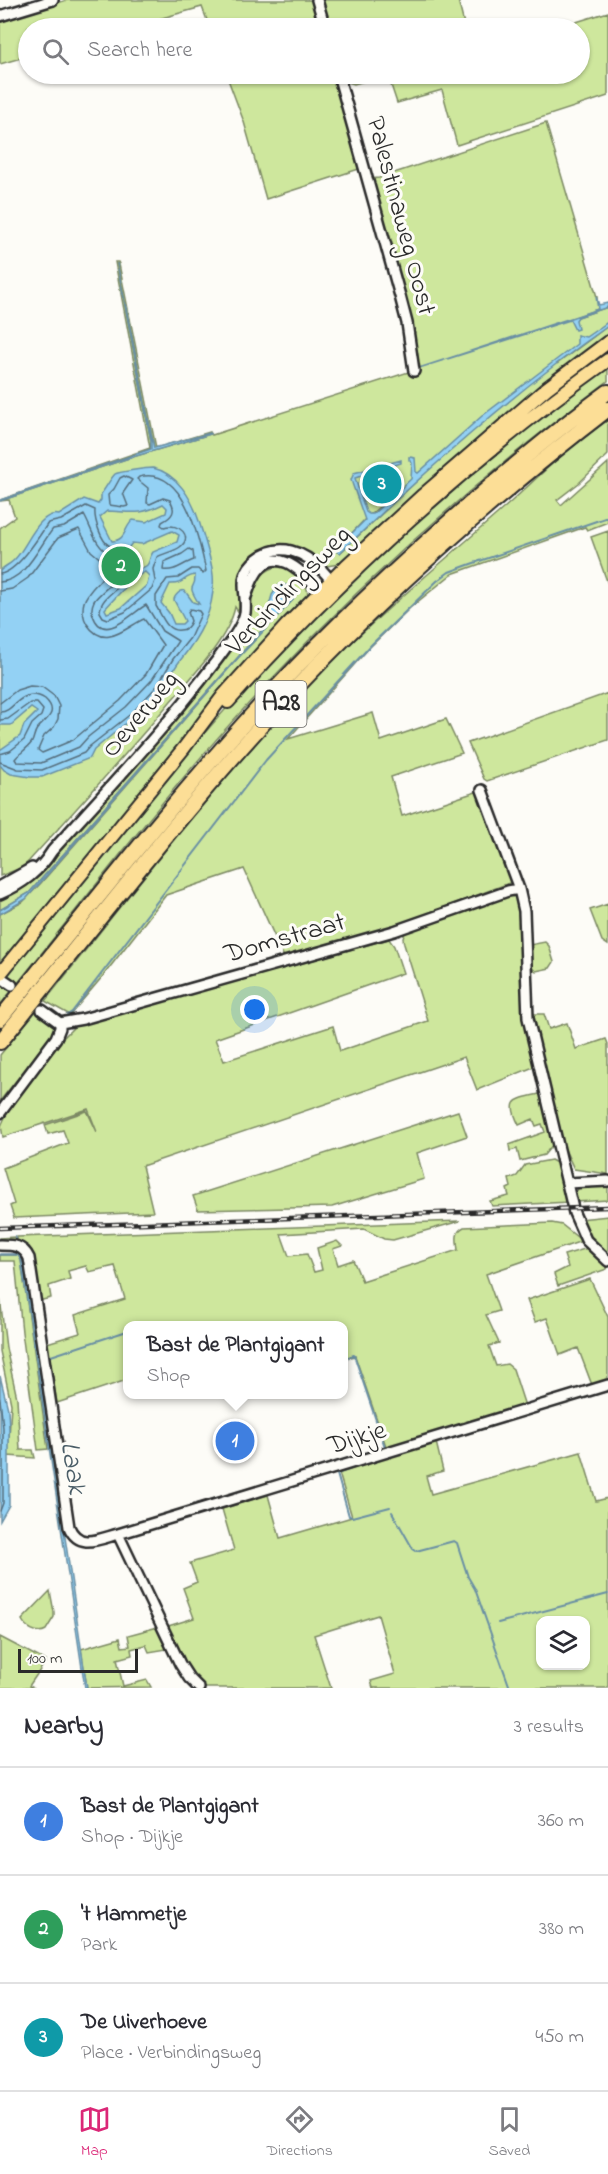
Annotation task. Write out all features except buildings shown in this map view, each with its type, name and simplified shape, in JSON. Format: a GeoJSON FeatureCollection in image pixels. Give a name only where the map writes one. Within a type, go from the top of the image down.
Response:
{"type":"FeatureCollection","features":[{"type":"Feature","properties":{"kind":"highway","name":"A28"},"geometry":{"type":"LineString","coordinates":[[0,1019],[193,781],[328,634],[379,584],[495,481],[608,392]]}},
{"type":"Feature","properties":{"kind":"highway","name":"A28"},"geometry":{"type":"LineString","coordinates":[[0,1042],[203,791],[322,661],[388,595],[502,493],[608,409]]}},
{"type":"Feature","properties":{"kind":"main road","name":"Verbindingsweg"},"geometry":{"type":"LineString","coordinates":[[4,972],[184,748],[388,526],[506,423],[567,372],[608,342]]}},
{"type":"Feature","properties":{"kind":"main road","name":"Verbindingsweg"},"geometry":{"type":"LineString","coordinates":[[329,588],[539,412],[608,360]]}},
{"type":"Feature","properties":{"kind":"street"},"geometry":{"type":"LineString","coordinates":[[0,15],[53,0]]}},
{"type":"Feature","properties":{"kind":"street"},"geometry":{"type":"LineString","coordinates":[[317,0],[322,18]]}},
{"type":"Feature","properties":{"kind":"street","name":"Palestinaweg Oost"},"geometry":{"type":"LineString","coordinates":[[341,84],[404,314],[414,371]]}},
{"type":"Feature","properties":{"kind":"street","name":"Oeverweg"},"geometry":{"type":"LineString","coordinates":[[245,599],[243,580],[249,567],[259,557],[277,550],[290,550],[305,556],[329,588]]}},
{"type":"Feature","properties":{"kind":"street","name":"Oeverweg"},"geometry":{"type":"LineString","coordinates":[[0,894],[30,877],[43,865],[52,851],[219,658],[243,622],[245,599],[258,570],[274,561],[284,561],[294,564],[329,588]]}},
{"type":"Feature","properties":{"kind":"street"},"geometry":{"type":"LineString","coordinates":[[482,790],[519,889],[524,911],[528,1018],[567,1183],[583,1235],[592,1247],[608,1261]]}},
{"type":"Feature","properties":{"kind":"street","name":"Oeverweg"},"geometry":{"type":"LineString","coordinates":[[0,886],[25,873],[52,851]]}},
{"type":"Feature","properties":{"kind":"street","name":"Domstraat"},"geometry":{"type":"LineString","coordinates":[[60,1023],[83,1019],[394,932],[519,889]]}},
{"type":"Feature","properties":{"kind":"street"},"geometry":{"type":"LineString","coordinates":[[4,972],[12,985]]}},
{"type":"Feature","properties":{"kind":"street"},"geometry":{"type":"LineString","coordinates":[[0,1113],[56,1038],[60,1029],[60,1023],[42,1010]]}},
{"type":"Feature","properties":{"kind":"street"},"geometry":{"type":"LineString","coordinates":[[567,1183],[608,1181]]}},
{"type":"Feature","properties":{"kind":"street","name":"Dijkje"},"geometry":{"type":"LineString","coordinates":[[0,1245],[20,1247],[26,1251],[29,1258],[69,1527],[76,1538],[86,1541],[118,1534],[608,1385]]}},
{"type":"Feature","properties":{"kind":"street"},"geometry":{"type":"LineString","coordinates":[[118,1534],[176,1657],[189,1678],[199,1688]]}},
{"type":"Feature","properties":{"kind":"green space"},"geometry":{"type":"Polygon","coordinates":[[[67,0],[315,0],[320,18],[206,18],[202,7],[162,18],[18,18],[18,59],[0,64],[0,20],[67,0]]]}},
{"type":"Feature","properties":{"kind":"green space"},"geometry":{"type":"Polygon","coordinates":[[[320,0],[458,0],[462,18],[326,18],[320,0]]]}},
{"type":"Feature","properties":{"kind":"green space"},"geometry":{"type":"Polygon","coordinates":[[[608,12],[608,96],[457,145],[442,90],[397,103],[391,84],[590,84],[589,18],[608,12]]]}},
{"type":"Feature","properties":{"kind":"green space"},"geometry":{"type":"Polygon","coordinates":[[[230,84],[339,84],[362,168],[266,199],[244,122],[230,84]]]}},
{"type":"Feature","properties":{"kind":"green space"},"geometry":{"type":"Polygon","coordinates":[[[546,123],[597,297],[598,309],[570,319],[576,319],[608,307],[608,322],[557,364],[608,326],[608,339],[422,493],[389,517],[339,564],[327,566],[272,548],[240,579],[239,613],[235,607],[225,632],[198,670],[29,861],[21,868],[0,876],[0,528],[15,517],[9,500],[0,501],[126,459],[211,434],[157,449],[154,448],[117,263],[151,449],[0,500],[150,448],[115,262],[118,262],[119,264],[156,448],[210,432],[212,435],[418,369],[370,179],[546,123]],[[524,388],[365,519],[336,550],[340,553],[450,450],[524,388]]]}},
{"type":"Feature","properties":{"kind":"green space"},"geometry":{"type":"Polygon","coordinates":[[[608,362],[608,381],[472,489],[386,565],[263,688],[161,804],[0,1005],[0,983],[15,982],[6,975],[158,786],[260,670],[430,505],[608,362]]]}},
{"type":"Feature","properties":{"kind":"green space"},"geometry":{"type":"Polygon","coordinates":[[[608,420],[608,455],[579,483],[557,500],[561,505],[608,463],[608,522],[587,530],[585,527],[452,574],[410,608],[370,647],[288,739],[373,713],[381,741],[446,719],[462,753],[391,777],[402,816],[479,791],[512,882],[392,927],[284,957],[244,869],[166,895],[70,1015],[45,1001],[205,802],[306,688],[403,596],[558,459],[608,420]]]}},
{"type":"Feature","properties":{"kind":"green space"},"geometry":{"type":"Polygon","coordinates":[[[608,531],[608,584],[591,537],[608,531]]]}},
{"type":"Feature","properties":{"kind":"green space"},"geometry":{"type":"Polygon","coordinates":[[[276,567],[288,569],[298,576],[305,585],[308,596],[5,961],[0,963],[0,914],[23,902],[41,883],[238,658],[293,600],[293,588],[285,585],[276,588],[263,629],[29,893],[0,910],[0,896],[17,888],[192,698],[246,628],[253,592],[260,577],[266,571],[276,567]]]}},
{"type":"Feature","properties":{"kind":"green space"},"geometry":{"type":"Polygon","coordinates":[[[608,693],[608,740],[487,781],[484,779],[468,743],[608,693]]]}},
{"type":"Feature","properties":{"kind":"green space"},"geometry":{"type":"Polygon","coordinates":[[[513,893],[516,897],[521,929],[522,1000],[536,1066],[477,1090],[464,1057],[142,1166],[153,1212],[14,1218],[10,1206],[14,1204],[3,1168],[68,1143],[63,1130],[48,1134],[45,1125],[87,1111],[97,1132],[88,1109],[3,1137],[1,1126],[7,1113],[61,1040],[75,1026],[389,939],[394,946],[403,973],[215,1039],[224,1061],[333,1026],[340,1051],[428,1021],[404,944],[405,933],[513,893]]]}},
{"type":"Feature","properties":{"kind":"green space"},"geometry":{"type":"Polygon","coordinates":[[[608,904],[608,945],[602,941],[590,910],[608,904]]]}},
{"type":"Feature","properties":{"kind":"green space"},"geometry":{"type":"Polygon","coordinates":[[[545,942],[549,946],[554,962],[550,968],[536,971],[529,966],[529,945],[545,942]]]}},
{"type":"Feature","properties":{"kind":"green space"},"geometry":{"type":"Polygon","coordinates":[[[37,1010],[53,1023],[57,1030],[0,1107],[0,1103],[54,1032],[0,1101],[0,1055],[37,1010]]]}},
{"type":"Feature","properties":{"kind":"green space"},"geometry":{"type":"Polygon","coordinates":[[[532,1014],[544,1014],[549,1029],[567,1023],[576,1049],[606,1039],[608,1044],[608,1174],[574,1169],[563,1145],[532,1014]]]}},
{"type":"Feature","properties":{"kind":"green space"},"geometry":{"type":"Polygon","coordinates":[[[543,1095],[554,1143],[544,1155],[520,1161],[517,1149],[510,1151],[509,1145],[545,1132],[542,1124],[536,1126],[533,1119],[519,1125],[513,1105],[519,1100],[543,1095]]]}},
{"type":"Feature","properties":{"kind":"green space"},"geometry":{"type":"Polygon","coordinates":[[[458,1111],[467,1136],[417,1153],[424,1179],[332,1207],[198,1210],[193,1196],[458,1111]]]}},
{"type":"Feature","properties":{"kind":"green space"},"geometry":{"type":"Polygon","coordinates":[[[551,1160],[560,1165],[569,1202],[492,1206],[490,1201],[509,1196],[507,1189],[511,1187],[509,1179],[517,1176],[525,1165],[551,1160]]]}},
{"type":"Feature","properties":{"kind":"green space"},"geometry":{"type":"Polygon","coordinates":[[[608,1184],[608,1200],[575,1202],[575,1193],[581,1185],[608,1184]]]}},
{"type":"Feature","properties":{"kind":"green space"},"geometry":{"type":"Polygon","coordinates":[[[608,1216],[608,1256],[591,1240],[580,1219],[608,1216]]]}},
{"type":"Feature","properties":{"kind":"green space"},"geometry":{"type":"Polygon","coordinates":[[[460,1221],[393,1240],[384,1239],[364,1229],[281,1234],[289,1256],[307,1254],[314,1272],[322,1270],[317,1248],[337,1241],[342,1246],[333,1249],[338,1265],[353,1260],[362,1281],[458,1250],[457,1234],[464,1227],[552,1223],[562,1225],[582,1241],[486,1274],[499,1311],[486,1315],[499,1343],[489,1346],[496,1366],[507,1364],[513,1369],[525,1406],[387,1449],[355,1356],[348,1358],[348,1321],[123,1321],[123,1381],[57,1403],[47,1343],[80,1333],[75,1315],[125,1299],[115,1266],[89,1272],[86,1266],[68,1271],[70,1279],[49,1286],[51,1298],[38,1301],[30,1252],[0,1243],[0,1238],[14,1237],[17,1241],[17,1237],[460,1221]]]}},
{"type":"Feature","properties":{"kind":"green space"},"geometry":{"type":"Polygon","coordinates":[[[588,1248],[608,1265],[607,1269],[558,1286],[554,1274],[568,1267],[564,1255],[588,1248]]]}},
{"type":"Feature","properties":{"kind":"green space"},"geometry":{"type":"Polygon","coordinates":[[[0,1255],[18,1255],[21,1260],[48,1449],[38,1450],[15,1261],[0,1261],[0,1255]]]}},
{"type":"Feature","properties":{"kind":"green space"},"geometry":{"type":"Polygon","coordinates":[[[590,1279],[608,1317],[608,1381],[592,1385],[578,1348],[560,1355],[547,1318],[535,1322],[527,1300],[590,1279]]]}},
{"type":"Feature","properties":{"kind":"green space"},"geometry":{"type":"Polygon","coordinates":[[[0,1297],[6,1348],[17,1398],[20,1450],[33,1450],[35,1458],[8,1456],[11,1404],[0,1351],[0,1297]]]}},
{"type":"Feature","properties":{"kind":"green space"},"geometry":{"type":"Polygon","coordinates":[[[436,1442],[443,1471],[426,1476],[431,1494],[581,1452],[596,1501],[608,1498],[608,1688],[373,1688],[371,1681],[395,1674],[378,1615],[314,1635],[331,1688],[205,1688],[198,1682],[177,1652],[165,1627],[194,1618],[183,1588],[197,1582],[190,1563],[234,1550],[222,1509],[268,1495],[280,1538],[352,1517],[339,1473],[436,1442]]]}},
{"type":"Feature","properties":{"kind":"green space"},"geometry":{"type":"Polygon","coordinates":[[[50,1591],[54,1617],[46,1630],[39,1632],[32,1630],[22,1620],[50,1591]]]}},
{"type":"Feature","properties":{"kind":"green space"},"geometry":{"type":"Polygon","coordinates":[[[158,1627],[167,1649],[149,1652],[146,1645],[131,1649],[132,1655],[117,1659],[123,1686],[147,1680],[151,1687],[87,1688],[81,1649],[120,1638],[122,1647],[130,1646],[128,1635],[158,1627]]]}},
{"type":"Feature","properties":{"kind":"green space"},"geometry":{"type":"Polygon","coordinates":[[[0,1637],[46,1661],[29,1686],[34,1688],[0,1688],[0,1637]]]}},
{"type":"Feature","properties":{"kind":"water"},"geometry":{"type":"Polygon","coordinates":[[[117,263],[154,448],[211,434],[126,459],[0,501],[151,449],[117,263]]]}},
{"type":"Feature","properties":{"kind":"water"},"geometry":{"type":"Polygon","coordinates":[[[596,297],[599,305],[608,303],[608,307],[578,317],[576,320],[578,329],[575,330],[570,320],[419,368],[598,309],[596,297]]]}},
{"type":"Feature","properties":{"kind":"water"},"geometry":{"type":"Polygon","coordinates":[[[608,322],[608,326],[539,377],[472,432],[340,553],[337,552],[337,548],[365,520],[351,480],[354,473],[401,460],[401,463],[355,478],[366,512],[373,514],[411,479],[412,463],[409,457],[415,458],[418,473],[482,416],[577,344],[577,335],[586,337],[608,322]]]}},
{"type":"Feature","properties":{"kind":"water"},"geometry":{"type":"Polygon","coordinates":[[[153,468],[162,471],[176,481],[188,496],[199,521],[213,575],[212,599],[205,622],[162,689],[137,714],[94,750],[90,758],[42,777],[11,774],[0,765],[0,750],[20,736],[24,725],[37,712],[31,708],[11,725],[0,725],[0,571],[15,559],[45,518],[59,515],[84,499],[98,504],[101,494],[115,474],[153,468]],[[163,504],[148,510],[107,511],[100,517],[112,541],[120,539],[133,520],[146,522],[166,513],[167,508],[163,504]],[[172,531],[142,544],[132,543],[126,551],[126,560],[138,569],[147,564],[153,552],[177,542],[179,535],[172,531]],[[145,572],[135,578],[105,609],[107,613],[121,608],[147,585],[149,576],[145,572]],[[195,575],[178,583],[170,584],[161,603],[174,624],[182,624],[185,621],[174,600],[178,593],[185,591],[193,602],[199,604],[192,589],[195,575]]]}},
{"type":"Feature","properties":{"kind":"water"},"geometry":{"type":"Polygon","coordinates":[[[279,585],[292,587],[296,594],[293,600],[238,658],[26,899],[0,914],[0,910],[29,893],[263,629],[272,595],[279,585]]]}},
{"type":"Feature","properties":{"kind":"water"},"geometry":{"type":"Polygon","coordinates":[[[0,1254],[20,1254],[26,1270],[87,1688],[85,1688],[21,1260],[18,1255],[0,1254]]]}},
{"type":"Feature","properties":{"kind":"water"},"geometry":{"type":"Polygon","coordinates":[[[0,1376],[8,1409],[9,1505],[0,1521],[0,1376]]]}},
{"type":"Feature","properties":{"kind":"waterway"},"geometry":{"type":"LineString","coordinates":[[67,1015],[72,1012],[266,760],[372,644],[437,581],[449,572],[608,517]]}},
{"type":"Feature","properties":{"kind":"waterway","name":"Laak"},"geometry":{"type":"LineString","coordinates":[[15,1236],[16,1241]]}},
{"type":"Feature","properties":{"kind":"waterway"},"geometry":{"type":"LineString","coordinates":[[48,1357],[123,1332]]}},
{"type":"Feature","properties":{"kind":"waterway"},"geometry":{"type":"LineString","coordinates":[[348,1357],[354,1355],[386,1450]]}},
{"type":"Feature","properties":{"kind":"waterway"},"geometry":{"type":"LineString","coordinates":[[388,1456],[337,1474],[349,1516],[390,1507]]}},
{"type":"Feature","properties":{"kind":"waterway"},"geometry":{"type":"LineString","coordinates":[[392,1512],[416,1551],[454,1541],[457,1543],[510,1688]]}},
{"type":"Feature","properties":{"kind":"waterway"},"geometry":{"type":"LineString","coordinates":[[498,1623],[608,1594]]}},
{"type":"Feature","properties":{"kind":"waterway"},"geometry":{"type":"LineString","coordinates":[[517,1688],[523,1688]]}},
{"type":"Feature","properties":{"kind":"railway"},"geometry":{"type":"LineString","coordinates":[[0,1228],[608,1207]]}},
{"type":"Feature","properties":{"kind":"place","name":"De Uiverhoeve"},"geometry":{"type":"Point","coordinates":[382,484]}},
{"type":"Feature","properties":{"kind":"place","name":"'t Hammetje"},"geometry":{"type":"Point","coordinates":[121,566]}},
{"type":"Feature","properties":{"kind":"place","name":"Bast de Plantgigant"},"geometry":{"type":"Point","coordinates":[235,1441]}}]}
